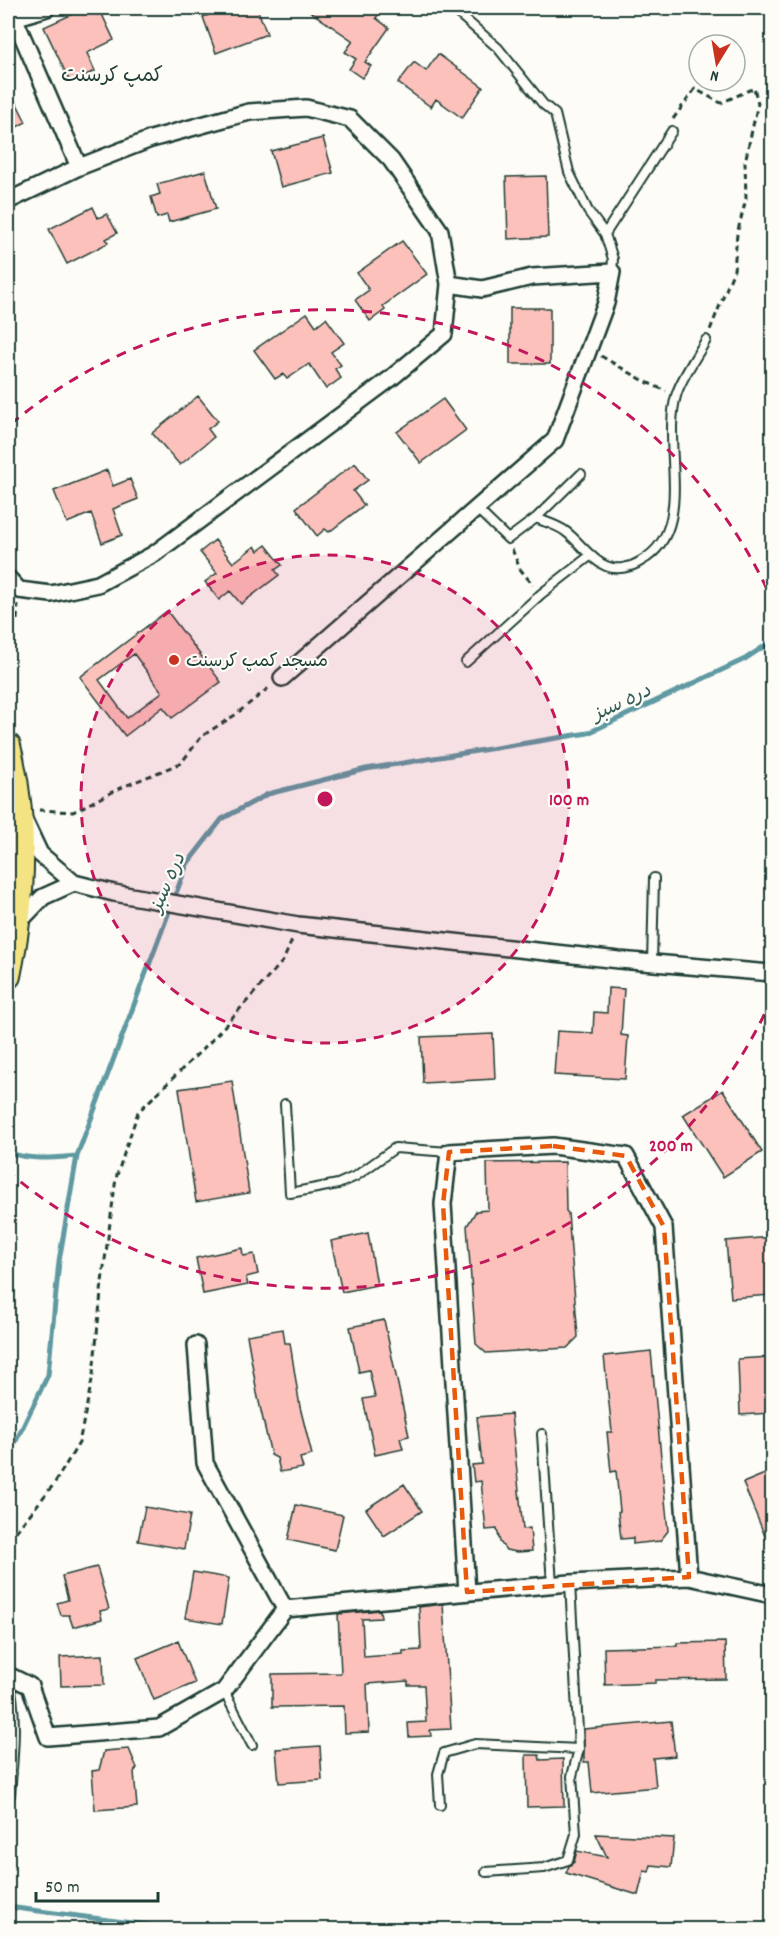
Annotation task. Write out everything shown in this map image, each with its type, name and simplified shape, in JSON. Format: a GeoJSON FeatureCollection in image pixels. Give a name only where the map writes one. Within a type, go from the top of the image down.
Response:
{"type":"FeatureCollection","features":[{"type":"Feature","properties":{"kind":"main road"},"geometry":{"type":"LineString","coordinates":[[8,746],[20,809],[22,883],[8,976]]}},
{"type":"Feature","properties":{"kind":"street"},"geometry":{"type":"LineString","coordinates":[[47,8],[12,13],[80,167]]}},
{"type":"Feature","properties":{"kind":"street"},"geometry":{"type":"LineString","coordinates":[[8,201],[80,167],[151,139],[249,112],[306,108],[350,119],[391,159],[440,231],[449,284],[444,334],[390,379],[154,554],[98,584],[51,594],[19,590],[8,578]]}},
{"type":"Feature","properties":{"kind":"street"},"geometry":{"type":"LineString","coordinates":[[282,678],[555,440],[606,303],[612,272],[532,277],[482,289],[449,284]]}},
{"type":"Feature","properties":{"kind":"street"},"geometry":{"type":"LineString","coordinates":[[20,809],[40,854],[74,883],[114,893],[298,925],[652,964],[772,974]]}},
{"type":"Feature","properties":{"kind":"street"},"geometry":{"type":"LineString","coordinates":[[17,924],[43,897],[74,883]]}},
{"type":"Feature","properties":{"kind":"street"},"geometry":{"type":"LineString","coordinates":[[467,1592],[443,1204],[449,1152],[553,1146],[626,1156],[664,1227],[689,1577]]}},
{"type":"Feature","properties":{"kind":"street"},"geometry":{"type":"LineString","coordinates":[[196,1345],[205,1463],[285,1609]]}},
{"type":"Feature","properties":{"kind":"street"},"geometry":{"type":"LineString","coordinates":[[8,1675],[30,1686],[48,1737],[159,1728],[224,1691],[285,1609],[570,1582],[689,1577],[772,1595]]}},
{"type":"Feature","properties":{"kind":"lane"},"geometry":{"type":"LineString","coordinates":[[452,8],[498,48],[543,104],[555,114],[569,172],[588,211],[605,234],[613,259],[612,272]]}},
{"type":"Feature","properties":{"kind":"lane"},"geometry":{"type":"LineString","coordinates":[[605,234],[672,131]]}},
{"type":"Feature","properties":{"kind":"lane"},"geometry":{"type":"LineString","coordinates":[[536,518],[564,530],[608,567],[631,567],[655,554],[669,528],[674,503],[672,424],[676,395],[706,340]]}},
{"type":"Feature","properties":{"kind":"lane"},"geometry":{"type":"LineString","coordinates":[[477,509],[508,540],[536,518],[581,474]]}},
{"type":"Feature","properties":{"kind":"lane"},"geometry":{"type":"LineString","coordinates":[[465,662],[541,594],[591,555]]}},
{"type":"Feature","properties":{"kind":"lane"},"geometry":{"type":"LineString","coordinates":[[652,964],[654,878]]}},
{"type":"Feature","properties":{"kind":"lane"},"geometry":{"type":"LineString","coordinates":[[285,1104],[290,1193],[338,1184],[356,1176],[395,1148],[449,1152]]}},
{"type":"Feature","properties":{"kind":"lane"},"geometry":{"type":"LineString","coordinates":[[542,1434],[552,1584]]}},
{"type":"Feature","properties":{"kind":"lane"},"geometry":{"type":"LineString","coordinates":[[486,1872],[544,1868],[568,1860],[576,1834],[572,1776],[579,1749],[570,1582]]}},
{"type":"Feature","properties":{"kind":"lane"},"geometry":{"type":"LineString","coordinates":[[8,1675],[13,1696],[8,1800]]}},
{"type":"Feature","properties":{"kind":"lane"},"geometry":{"type":"LineString","coordinates":[[224,1691],[252,1745]]}},
{"type":"Feature","properties":{"kind":"lane"},"geometry":{"type":"LineString","coordinates":[[440,1806],[438,1774],[444,1753],[475,1744],[579,1749]]}},
{"type":"Feature","properties":{"kind":"path"},"geometry":{"type":"LineString","coordinates":[[672,131],[674,117],[680,112],[695,89],[721,103],[754,88],[758,103],[745,162],[746,199],[737,234],[734,270],[706,340]]}},
{"type":"Feature","properties":{"kind":"path"},"geometry":{"type":"LineString","coordinates":[[590,350],[646,382],[676,395]]}},
{"type":"Feature","properties":{"kind":"path"},"geometry":{"type":"LineString","coordinates":[[508,540],[520,568],[541,594]]}},
{"type":"Feature","properties":{"kind":"path"},"geometry":{"type":"LineString","coordinates":[[8,626],[17,620],[19,590]]}},
{"type":"Feature","properties":{"kind":"path"},"geometry":{"type":"LineString","coordinates":[[20,809],[73,812],[118,789],[181,763],[202,736],[235,715],[282,678]]}},
{"type":"Feature","properties":{"kind":"path"},"geometry":{"type":"LineString","coordinates":[[8,1539],[54,1484],[79,1443],[93,1375],[102,1282],[116,1178],[138,1112],[211,1041],[283,961],[298,925]]}},
{"type":"Feature","properties":{"kind":"highlighted area"},"geometry":{"type":"Polygon","coordinates":[[[553,1146],[626,1156],[664,1227],[689,1577],[467,1592],[443,1204],[449,1152],[553,1146]]]}},
{"type":"Feature","properties":{"kind":"building"},"geometry":{"type":"Polygon","coordinates":[[[86,8],[99,8],[114,40],[87,53],[95,71],[70,82],[44,27],[86,8]]]}},
{"type":"Feature","properties":{"kind":"building"},"geometry":{"type":"Polygon","coordinates":[[[228,8],[257,8],[267,34],[216,53],[203,17],[228,8]]]}},
{"type":"Feature","properties":{"kind":"building"},"geometry":{"type":"Polygon","coordinates":[[[305,8],[371,8],[379,13],[376,18],[389,28],[365,62],[371,66],[362,78],[349,69],[356,59],[345,52],[353,41],[305,8]]]}},
{"type":"Feature","properties":{"kind":"building"},"geometry":{"type":"Polygon","coordinates":[[[438,54],[483,87],[462,118],[436,99],[431,107],[398,83],[414,62],[426,71],[438,54]]]}},
{"type":"Feature","properties":{"kind":"building"},"geometry":{"type":"Polygon","coordinates":[[[8,86],[26,122],[8,132],[8,86]]]}},
{"type":"Feature","properties":{"kind":"building"},"geometry":{"type":"Polygon","coordinates":[[[323,138],[333,173],[281,187],[271,151],[323,138]]]}},
{"type":"Feature","properties":{"kind":"building"},"geometry":{"type":"Polygon","coordinates":[[[205,171],[216,209],[169,222],[167,215],[157,218],[151,197],[160,194],[157,184],[205,171]]]}},
{"type":"Feature","properties":{"kind":"building"},"geometry":{"type":"Polygon","coordinates":[[[546,176],[548,237],[508,239],[506,177],[546,176]]]}},
{"type":"Feature","properties":{"kind":"building"},"geometry":{"type":"Polygon","coordinates":[[[93,207],[98,218],[107,214],[117,233],[106,239],[108,243],[67,264],[49,229],[93,207]]]}},
{"type":"Feature","properties":{"kind":"building"},"geometry":{"type":"Polygon","coordinates":[[[402,241],[427,274],[383,306],[385,310],[370,321],[355,300],[369,290],[357,273],[402,241]]]}},
{"type":"Feature","properties":{"kind":"building"},"geometry":{"type":"Polygon","coordinates":[[[510,308],[550,308],[550,364],[510,364],[510,308]]]}},
{"type":"Feature","properties":{"kind":"building"},"geometry":{"type":"Polygon","coordinates":[[[307,313],[316,326],[326,318],[344,343],[331,352],[341,365],[335,369],[341,378],[326,389],[309,364],[287,379],[283,374],[275,379],[254,350],[307,313]]]}},
{"type":"Feature","properties":{"kind":"building"},"geometry":{"type":"Polygon","coordinates":[[[198,396],[218,421],[208,429],[214,437],[180,465],[152,433],[198,396]]]}},
{"type":"Feature","properties":{"kind":"building"},"geometry":{"type":"Polygon","coordinates":[[[443,399],[466,430],[421,463],[397,432],[443,399]]]}},
{"type":"Feature","properties":{"kind":"building"},"geometry":{"type":"Polygon","coordinates":[[[355,463],[368,480],[353,491],[364,505],[329,532],[325,529],[317,536],[296,508],[355,463]]]}},
{"type":"Feature","properties":{"kind":"building"},"geometry":{"type":"Polygon","coordinates":[[[107,470],[113,486],[130,479],[138,499],[113,509],[122,535],[102,543],[91,513],[67,523],[54,491],[107,470]]]}},
{"type":"Feature","properties":{"kind":"building"},"geometry":{"type":"Polygon","coordinates":[[[215,540],[233,563],[255,546],[258,551],[266,545],[282,565],[275,570],[279,575],[241,604],[230,591],[219,600],[205,582],[217,573],[200,552],[215,540]]]}},
{"type":"Feature","properties":{"kind":"building"},"geometry":{"type":"Polygon","coordinates":[[[167,611],[221,682],[172,718],[163,707],[125,736],[80,677],[167,611]],[[134,654],[99,680],[127,718],[162,692],[134,654]]]}},
{"type":"Feature","properties":{"kind":"building"},"geometry":{"type":"Polygon","coordinates":[[[608,988],[624,989],[621,1035],[628,1036],[625,1079],[554,1075],[557,1031],[593,1033],[594,1012],[607,1013],[608,988]]]}},
{"type":"Feature","properties":{"kind":"building"},"geometry":{"type":"Polygon","coordinates":[[[493,1034],[495,1079],[423,1083],[421,1037],[493,1034]]]}},
{"type":"Feature","properties":{"kind":"building"},"geometry":{"type":"Polygon","coordinates":[[[232,1081],[249,1193],[196,1202],[179,1089],[232,1081]]]}},
{"type":"Feature","properties":{"kind":"building"},"geometry":{"type":"Polygon","coordinates":[[[723,1090],[762,1152],[723,1177],[683,1115],[723,1090]]]}},
{"type":"Feature","properties":{"kind":"building"},"geometry":{"type":"Polygon","coordinates":[[[565,1162],[566,1211],[568,1213],[578,1337],[567,1348],[486,1353],[476,1344],[467,1226],[476,1211],[488,1210],[487,1163],[565,1162]]]}},
{"type":"Feature","properties":{"kind":"building"},"geometry":{"type":"Polygon","coordinates":[[[368,1233],[377,1285],[342,1292],[331,1241],[368,1233]]]}},
{"type":"Feature","properties":{"kind":"building"},"geometry":{"type":"Polygon","coordinates":[[[772,1237],[772,1295],[731,1298],[726,1241],[772,1237]]]}},
{"type":"Feature","properties":{"kind":"building"},"geometry":{"type":"Polygon","coordinates":[[[242,1248],[243,1256],[254,1254],[258,1274],[246,1277],[248,1285],[203,1294],[196,1258],[242,1248]]]}},
{"type":"Feature","properties":{"kind":"building"},"geometry":{"type":"Polygon","coordinates":[[[384,1320],[409,1436],[400,1438],[403,1449],[375,1455],[363,1399],[375,1397],[369,1370],[359,1372],[350,1327],[384,1320]]]}},
{"type":"Feature","properties":{"kind":"building"},"geometry":{"type":"Polygon","coordinates":[[[283,1329],[285,1343],[290,1343],[300,1407],[312,1455],[300,1458],[303,1468],[280,1472],[277,1458],[271,1455],[247,1335],[283,1329]]]}},
{"type":"Feature","properties":{"kind":"building"},"geometry":{"type":"Polygon","coordinates":[[[651,1351],[668,1531],[660,1541],[633,1544],[633,1538],[621,1539],[616,1471],[611,1472],[607,1432],[612,1432],[604,1356],[651,1351]]]}},
{"type":"Feature","properties":{"kind":"building"},"geometry":{"type":"Polygon","coordinates":[[[772,1357],[772,1413],[740,1415],[738,1359],[772,1357]]]}},
{"type":"Feature","properties":{"kind":"building"},"geometry":{"type":"Polygon","coordinates":[[[511,1414],[523,1529],[530,1528],[532,1551],[506,1550],[500,1542],[497,1529],[486,1530],[481,1481],[474,1482],[472,1465],[482,1464],[477,1417],[511,1414]]]}},
{"type":"Feature","properties":{"kind":"building"},"geometry":{"type":"Polygon","coordinates":[[[772,1471],[772,1553],[743,1483],[772,1471]]]}},
{"type":"Feature","properties":{"kind":"building"},"geometry":{"type":"Polygon","coordinates":[[[404,1484],[422,1511],[384,1536],[366,1509],[404,1484]]]}},
{"type":"Feature","properties":{"kind":"building"},"geometry":{"type":"Polygon","coordinates":[[[296,1505],[343,1515],[335,1550],[288,1540],[296,1505]]]}},
{"type":"Feature","properties":{"kind":"building"},"geometry":{"type":"Polygon","coordinates":[[[145,1507],[190,1515],[184,1549],[138,1541],[145,1507]]]}},
{"type":"Feature","properties":{"kind":"building"},"geometry":{"type":"Polygon","coordinates":[[[97,1567],[109,1609],[100,1611],[102,1619],[73,1627],[69,1615],[61,1615],[57,1603],[68,1600],[62,1576],[97,1567]]]}},
{"type":"Feature","properties":{"kind":"building"},"geometry":{"type":"Polygon","coordinates":[[[193,1572],[229,1578],[222,1624],[185,1618],[193,1572]]]}},
{"type":"Feature","properties":{"kind":"building"},"geometry":{"type":"Polygon","coordinates":[[[443,1604],[451,1729],[430,1730],[431,1736],[409,1737],[408,1723],[426,1722],[424,1685],[408,1685],[408,1681],[367,1684],[369,1732],[345,1733],[344,1706],[272,1707],[272,1674],[341,1673],[338,1614],[380,1610],[381,1618],[362,1619],[364,1657],[403,1654],[403,1651],[421,1650],[419,1607],[443,1604]]]}},
{"type":"Feature","properties":{"kind":"building"},"geometry":{"type":"Polygon","coordinates":[[[178,1641],[195,1683],[154,1700],[137,1658],[178,1641]]]}},
{"type":"Feature","properties":{"kind":"building"},"geometry":{"type":"Polygon","coordinates":[[[725,1642],[726,1679],[655,1680],[655,1683],[605,1685],[604,1648],[725,1642]]]}},
{"type":"Feature","properties":{"kind":"building"},"geometry":{"type":"Polygon","coordinates":[[[103,1655],[104,1685],[61,1686],[60,1657],[103,1655]]]}},
{"type":"Feature","properties":{"kind":"building"},"geometry":{"type":"Polygon","coordinates":[[[671,1721],[675,1756],[653,1758],[656,1787],[592,1793],[589,1762],[584,1762],[584,1729],[671,1721]]]}},
{"type":"Feature","properties":{"kind":"building"},"geometry":{"type":"Polygon","coordinates":[[[320,1746],[322,1780],[279,1783],[276,1749],[320,1746]]]}},
{"type":"Feature","properties":{"kind":"building"},"geometry":{"type":"Polygon","coordinates":[[[129,1749],[137,1768],[134,1772],[137,1807],[95,1810],[92,1771],[99,1770],[104,1751],[129,1749]]]}},
{"type":"Feature","properties":{"kind":"building"},"geometry":{"type":"Polygon","coordinates":[[[526,1755],[539,1755],[540,1760],[563,1759],[564,1806],[527,1807],[526,1755]]]}},
{"type":"Feature","properties":{"kind":"building"},"geometry":{"type":"Polygon","coordinates":[[[596,1834],[674,1838],[671,1867],[651,1865],[649,1872],[644,1871],[638,1895],[566,1873],[574,1862],[577,1851],[607,1857],[596,1834]]]}},
{"type":"Feature","properties":{"kind":"waterway","name":"دره سبز"},"geometry":{"type":"LineString","coordinates":[[8,1451],[15,1443],[48,1375],[59,1261],[77,1156],[187,864],[222,819],[268,794],[366,769],[588,733],[745,659],[772,641]]}},
{"type":"Feature","properties":{"kind":"waterway"},"geometry":{"type":"LineString","coordinates":[[8,1152],[34,1158],[77,1156]]}},
{"type":"Feature","properties":{"kind":"waterway","name":"دره سبز"},"geometry":{"type":"LineString","coordinates":[[8,1907],[186,1930]]}},
{"type":"Feature","properties":{"kind":"waterway","name":"دره سبز"},"geometry":{"type":"LineString","coordinates":[[312,1930],[321,1927],[408,1930]]}},
{"type":"Feature","properties":{"kind":"place","name":"مسجد کمپ کرسنت"},"geometry":{"type":"Point","coordinates":[174,660]}},
{"type":"Feature","properties":{"kind":"district","name":"کمپ کرسنت"},"geometry":{"type":"Point","coordinates":[112,74]}}]}
